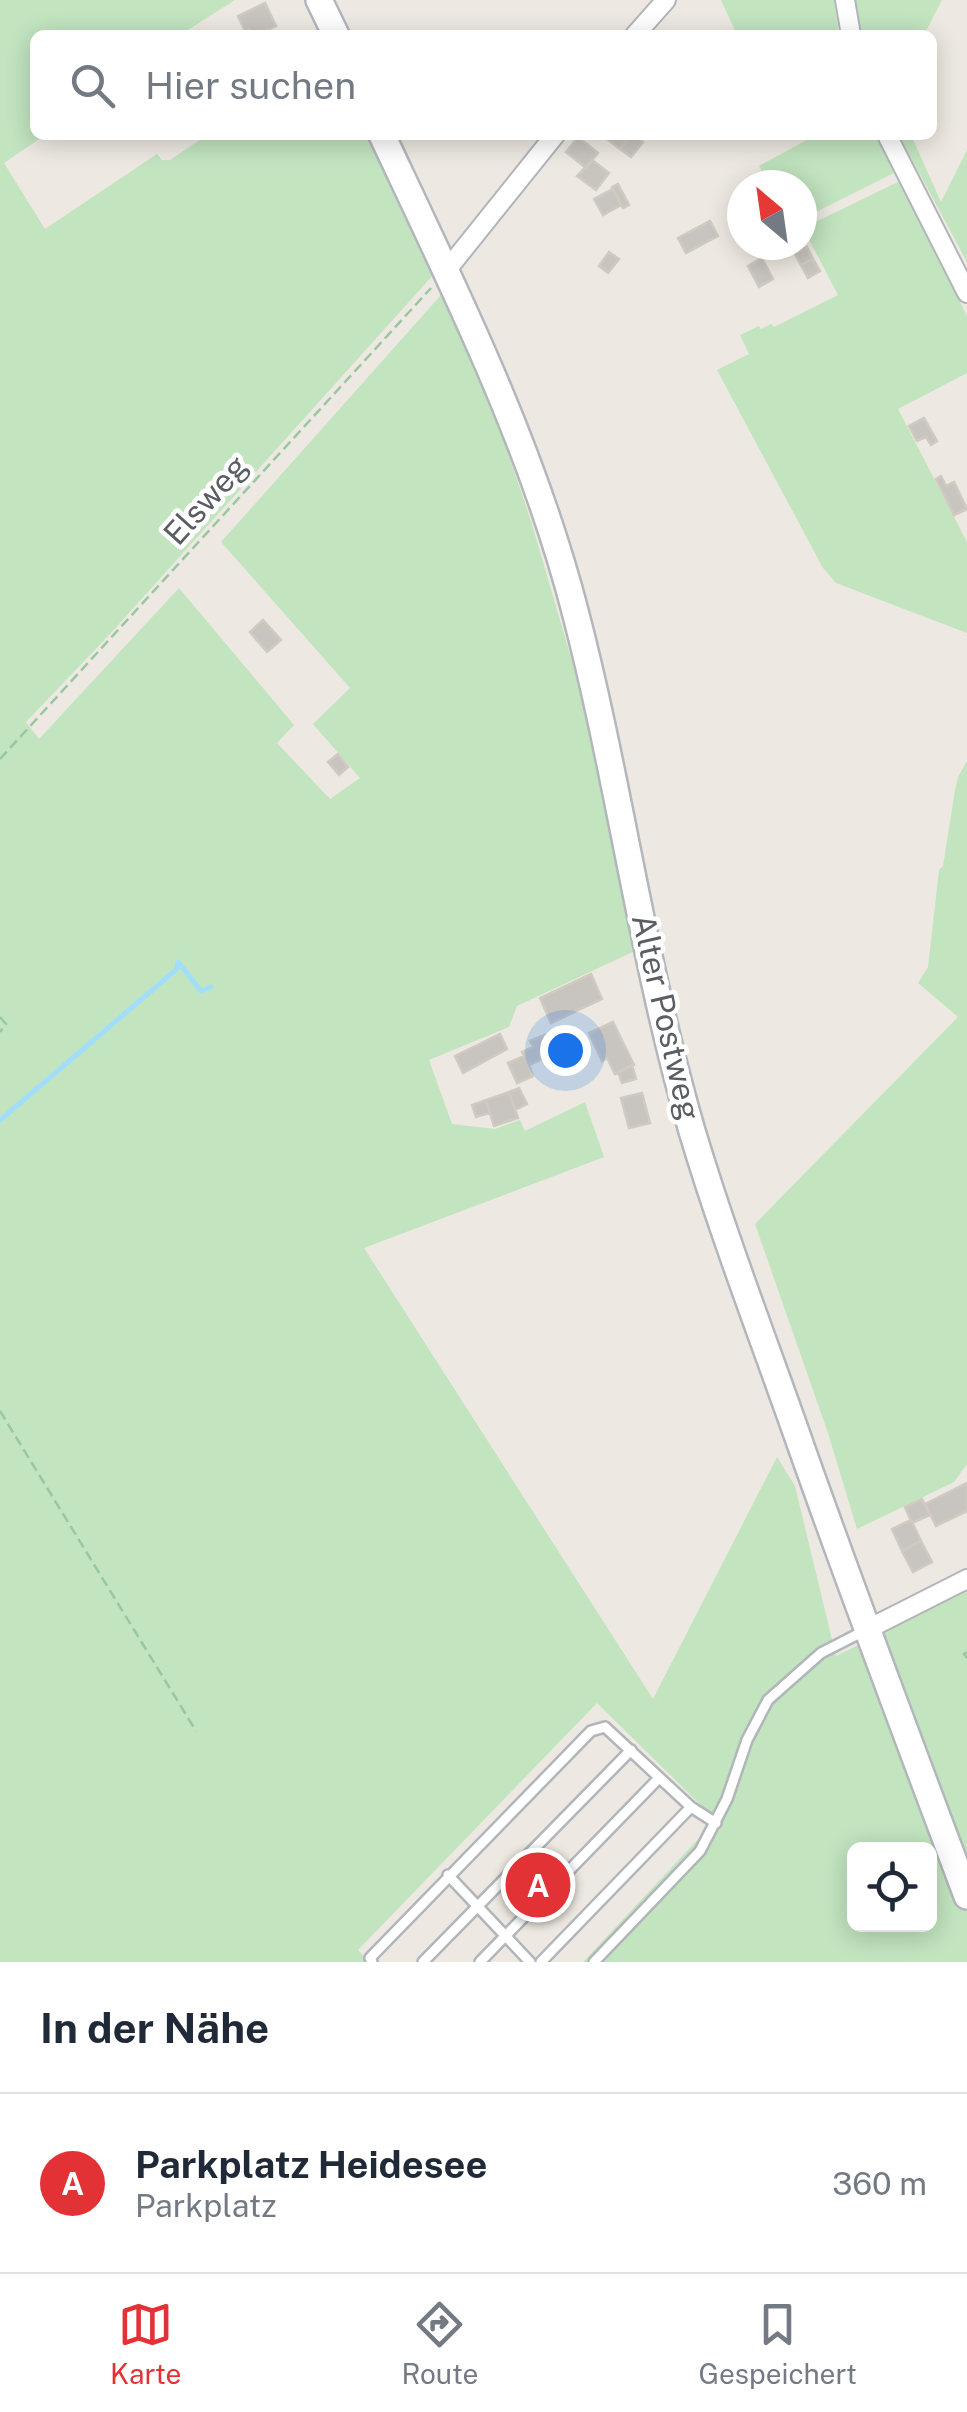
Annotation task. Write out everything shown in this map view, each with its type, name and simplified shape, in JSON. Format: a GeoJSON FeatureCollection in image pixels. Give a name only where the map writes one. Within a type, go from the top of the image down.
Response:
{"type":"FeatureCollection","features":[{"type":"Feature","properties":{"kind":"main road"},"geometry":{"type":"LineString","coordinates":[[319,0],[334,30]]}},
{"type":"Feature","properties":{"kind":"main road","name":"Alter Postweg"},"geometry":{"type":"LineString","coordinates":[[384,140],[506,406],[554,537],[593,683],[645,933],[692,1128],[728,1244],[866,1630],[967,1896]]}},
{"type":"Feature","properties":{"kind":"street"},"geometry":{"type":"LineString","coordinates":[[639,30],[666,0]]}},
{"type":"Feature","properties":{"kind":"street"},"geometry":{"type":"LineString","coordinates":[[844,0],[849,30]]}},
{"type":"Feature","properties":{"kind":"street"},"geometry":{"type":"LineString","coordinates":[[446,271],[551,140]]}},
{"type":"Feature","properties":{"kind":"street"},"geometry":{"type":"LineString","coordinates":[[890,140],[967,293]]}},
{"type":"Feature","properties":{"kind":"street"},"geometry":{"type":"LineString","coordinates":[[866,1630],[967,1580]]}},
{"type":"Feature","properties":{"kind":"lane"},"geometry":{"type":"LineString","coordinates":[[594,1962],[700,1850],[728,1799],[748,1740],[768,1700],[821,1653],[866,1630]]}},
{"type":"Feature","properties":{"kind":"lane"},"geometry":{"type":"LineString","coordinates":[[372,1962],[370,1958],[591,1731],[605,1728],[691,1807],[716,1823]]}},
{"type":"Feature","properties":{"kind":"lane"},"geometry":{"type":"LineString","coordinates":[[423,1962],[631,1750]]}},
{"type":"Feature","properties":{"kind":"lane"},"geometry":{"type":"LineString","coordinates":[[480,1962],[659,1778]]}},
{"type":"Feature","properties":{"kind":"lane"},"geometry":{"type":"LineString","coordinates":[[541,1962],[691,1807]]}},
{"type":"Feature","properties":{"kind":"lane"},"geometry":{"type":"LineString","coordinates":[[448,1876],[530,1962]]}},
{"type":"Feature","properties":{"kind":"path","name":"Elsweg"},"geometry":{"type":"LineString","coordinates":[[0,759],[446,271]]}},
{"type":"Feature","properties":{"kind":"path"},"geometry":{"type":"LineString","coordinates":[[0,1017],[6,1024],[0,1032]]}},
{"type":"Feature","properties":{"kind":"path"},"geometry":{"type":"LineString","coordinates":[[0,1412],[196,1731]]}},
{"type":"Feature","properties":{"kind":"path"},"geometry":{"type":"LineString","coordinates":[[967,1652],[967,1658]]}},
{"type":"Feature","properties":{"kind":"green space"},"geometry":{"type":"Polygon","coordinates":[[[0,0],[235,0],[188,30],[30,30],[30,140],[38,140],[4,163],[45,229],[157,154],[162,160],[170,160],[200,140],[372,140],[435,273],[26,722],[39,739],[179,588],[294,725],[277,743],[330,799],[360,778],[313,724],[350,688],[221,542],[441,295],[493,409],[531,521],[574,668],[637,950],[517,1006],[509,1027],[429,1060],[452,1124],[495,1129],[520,1120],[525,1131],[585,1102],[604,1157],[364,1248],[653,1699],[777,1457],[795,1486],[836,1656],[967,1591],[967,1962],[583,1962],[716,1820],[597,1703],[358,1950],[369,1962],[0,1962],[0,0]]]}},
{"type":"Feature","properties":{"kind":"green space"},"geometry":{"type":"Polygon","coordinates":[[[721,0],[834,0],[838,30],[735,30],[721,0]]]}},
{"type":"Feature","properties":{"kind":"green space"},"geometry":{"type":"Polygon","coordinates":[[[851,0],[942,0],[927,30],[858,30],[851,0]]]}},
{"type":"Feature","properties":{"kind":"green space"},"geometry":{"type":"Polygon","coordinates":[[[807,140],[878,140],[894,173],[817,212],[817,170],[761,170],[759,166],[807,140]]]}},
{"type":"Feature","properties":{"kind":"green space"},"geometry":{"type":"Polygon","coordinates":[[[902,140],[913,140],[941,202],[967,150],[967,262],[902,140]]]}},
{"type":"Feature","properties":{"kind":"green space"},"geometry":{"type":"Polygon","coordinates":[[[900,181],[967,316],[967,373],[898,409],[967,542],[967,633],[836,583],[823,568],[717,370],[749,354],[740,335],[759,326],[774,327],[838,295],[817,255],[817,221],[900,181]]]}},
{"type":"Feature","properties":{"kind":"green space"},"geometry":{"type":"Polygon","coordinates":[[[967,761],[967,1464],[954,1482],[857,1529],[755,1224],[958,1017],[918,983],[928,967],[939,870],[943,866],[958,777],[967,761]]]}},
{"type":"Feature","properties":{"kind":"building"},"geometry":{"type":"Polygon","coordinates":[[[265,3],[276,26],[245,30],[238,16],[265,3]]]}},
{"type":"Feature","properties":{"kind":"building"},"geometry":{"type":"Polygon","coordinates":[[[576,140],[582,140],[598,153],[586,168],[566,152],[576,140]]]}},
{"type":"Feature","properties":{"kind":"building"},"geometry":{"type":"Polygon","coordinates":[[[608,140],[627,140],[620,149],[608,140]]]}},
{"type":"Feature","properties":{"kind":"building"},"geometry":{"type":"Polygon","coordinates":[[[627,140],[643,142],[631,157],[620,149],[627,140]]]}},
{"type":"Feature","properties":{"kind":"building"},"geometry":{"type":"Polygon","coordinates":[[[592,160],[609,173],[596,190],[577,176],[592,160]]]}},
{"type":"Feature","properties":{"kind":"building"},"geometry":{"type":"Polygon","coordinates":[[[618,184],[629,205],[623,208],[612,187],[618,184]]]}},
{"type":"Feature","properties":{"kind":"building"},"geometry":{"type":"Polygon","coordinates":[[[613,189],[621,205],[603,215],[594,199],[613,189]]]}},
{"type":"Feature","properties":{"kind":"building"},"geometry":{"type":"Polygon","coordinates":[[[710,221],[718,236],[686,253],[678,238],[710,221]]]}},
{"type":"Feature","properties":{"kind":"building"},"geometry":{"type":"Polygon","coordinates":[[[609,252],[619,259],[608,273],[599,266],[609,252]]]}},
{"type":"Feature","properties":{"kind":"building"},"geometry":{"type":"Polygon","coordinates":[[[763,260],[773,279],[759,287],[748,266],[763,260]]]}},
{"type":"Feature","properties":{"kind":"building"},"geometry":{"type":"Polygon","coordinates":[[[814,260],[820,271],[808,278],[801,265],[814,260]]]}},
{"type":"Feature","properties":{"kind":"building"},"geometry":{"type":"Polygon","coordinates":[[[924,418],[937,441],[931,445],[926,437],[917,441],[909,426],[924,418]]]}},
{"type":"Feature","properties":{"kind":"building"},"geometry":{"type":"Polygon","coordinates":[[[941,476],[946,486],[954,482],[967,509],[954,515],[936,479],[941,476]]]}},
{"type":"Feature","properties":{"kind":"building"},"geometry":{"type":"Polygon","coordinates":[[[263,620],[281,640],[267,652],[250,632],[263,620]]]}},
{"type":"Feature","properties":{"kind":"building"},"geometry":{"type":"Polygon","coordinates":[[[338,754],[348,767],[339,775],[328,762],[338,754]]]}},
{"type":"Feature","properties":{"kind":"building"},"geometry":{"type":"Polygon","coordinates":[[[591,974],[602,999],[551,1023],[540,998],[591,974]]]}},
{"type":"Feature","properties":{"kind":"building"},"geometry":{"type":"Polygon","coordinates":[[[613,1022],[634,1065],[615,1074],[607,1058],[602,1061],[589,1033],[613,1022]]]}},
{"type":"Feature","properties":{"kind":"building"},"geometry":{"type":"Polygon","coordinates":[[[554,1031],[563,1049],[529,1065],[533,1076],[517,1083],[508,1063],[533,1047],[530,1041],[554,1031]]]}},
{"type":"Feature","properties":{"kind":"building"},"geometry":{"type":"Polygon","coordinates":[[[500,1034],[507,1049],[463,1073],[455,1056],[500,1034]]]}},
{"type":"Feature","properties":{"kind":"building"},"geometry":{"type":"Polygon","coordinates":[[[632,1065],[636,1079],[622,1083],[618,1072],[632,1065]]]}},
{"type":"Feature","properties":{"kind":"building"},"geometry":{"type":"Polygon","coordinates":[[[519,1088],[527,1104],[515,1110],[509,1092],[519,1088]]]}},
{"type":"Feature","properties":{"kind":"building"},"geometry":{"type":"Polygon","coordinates":[[[509,1092],[518,1118],[494,1126],[486,1100],[509,1092]]]}},
{"type":"Feature","properties":{"kind":"building"},"geometry":{"type":"Polygon","coordinates":[[[642,1093],[650,1123],[629,1128],[621,1098],[642,1093]]]}},
{"type":"Feature","properties":{"kind":"building"},"geometry":{"type":"Polygon","coordinates":[[[486,1100],[490,1113],[476,1117],[472,1105],[486,1100]]]}},
{"type":"Feature","properties":{"kind":"building"},"geometry":{"type":"Polygon","coordinates":[[[967,1483],[967,1511],[936,1526],[925,1504],[967,1483]]]}},
{"type":"Feature","properties":{"kind":"building"},"geometry":{"type":"Polygon","coordinates":[[[922,1499],[930,1515],[912,1523],[905,1507],[922,1499]]]}},
{"type":"Feature","properties":{"kind":"building"},"geometry":{"type":"Polygon","coordinates":[[[911,1520],[921,1541],[902,1551],[892,1529],[911,1520]]]}},
{"type":"Feature","properties":{"kind":"building"},"geometry":{"type":"Polygon","coordinates":[[[921,1541],[932,1562],[913,1572],[902,1551],[921,1541]]]}},
{"type":"Feature","properties":{"kind":"waterway"},"geometry":{"type":"LineString","coordinates":[[0,1120],[177,969],[178,962],[201,991],[211,987]]}},
{"type":"Feature","properties":{"kind":"place","name":"Parkplatz Heidesee"},"geometry":{"type":"Point","coordinates":[538,1885]}}]}
